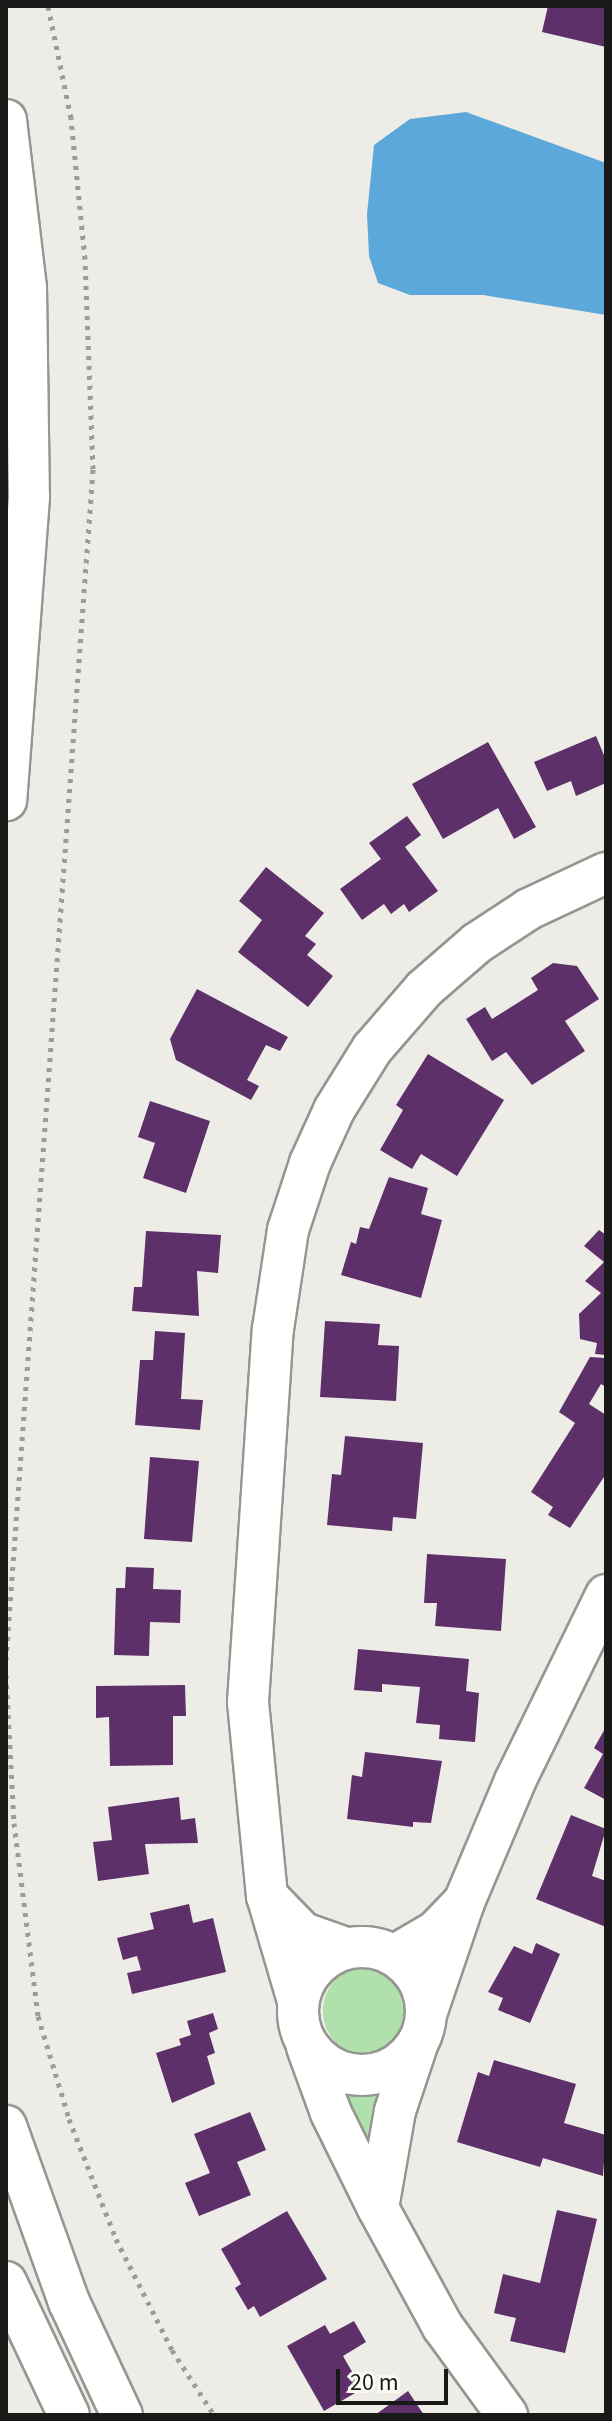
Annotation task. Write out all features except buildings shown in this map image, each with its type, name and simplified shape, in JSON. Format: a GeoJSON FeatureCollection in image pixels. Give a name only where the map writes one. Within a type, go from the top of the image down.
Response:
{"type":"FeatureCollection","features":[{"type":"Feature","properties":{"kind":"street"},"geometry":{"type":"LineString","coordinates":[[6,120],[26,288],[29,497],[6,800]]}},
{"type":"Feature","properties":{"kind":"street"},"geometry":{"type":"LineString","coordinates":[[507,2415],[421,2291],[331,2113],[306,2043],[298,2001],[267,1896],[258,1841],[248,1702],[273,1329],[288,1230],[310,1163],[334,1110],[372,1049],[424,989],[477,943],[529,909],[606,873]]}},
{"type":"Feature","properties":{"kind":"street"},"geometry":{"type":"LineString","coordinates":[[378,2208],[392,2124],[464,1902],[515,1781],[606,1595]]}},
{"type":"Feature","properties":{"kind":"street"},"geometry":{"type":"LineString","coordinates":[[267,1896],[303,1933],[346,1948],[380,1949],[395,1955],[423,1989],[422,2028],[389,2069],[352,2075],[317,2058],[306,2043]]}},
{"type":"Feature","properties":{"kind":"street"},"geometry":{"type":"LineString","coordinates":[[395,1955],[436,1931],[464,1902]]}},
{"type":"Feature","properties":{"kind":"street"},"geometry":{"type":"LineString","coordinates":[[298,2001],[314,1968],[346,1948]]}},
{"type":"Feature","properties":{"kind":"street"},"geometry":{"type":"LineString","coordinates":[[6,2126],[63,2287],[122,2415]]}},
{"type":"Feature","properties":{"kind":"street"},"geometry":{"type":"LineString","coordinates":[[6,2282],[69,2415]]}},
{"type":"Feature","properties":{"kind":"path"},"geometry":{"type":"LineString","coordinates":[[6,1660],[93,469],[85,259],[71,118],[48,6]]}},
{"type":"Feature","properties":{"kind":"path"},"geometry":{"type":"LineString","coordinates":[[6,1675],[14,1823],[38,2016],[69,2119],[116,2239],[172,2350],[214,2415]]}},
{"type":"Feature","properties":{"kind":"green space"},"geometry":{"type":"Polygon","coordinates":[[[368,1966],[385,1970],[400,1979],[409,1994],[413,2011],[409,2028],[400,2043],[385,2052],[368,2056],[351,2052],[336,2043],[327,2028],[323,2011],[327,1994],[336,1979],[351,1970],[368,1966]]]}},
{"type":"Feature","properties":{"kind":"green space"},"geometry":{"type":"Polygon","coordinates":[[[391,2088],[371,2162],[342,2089],[367,2093],[391,2088]]]}},
{"type":"Feature","properties":{"kind":"water"},"geometry":{"type":"Polygon","coordinates":[[[466,112],[606,163],[606,315],[483,295],[410,295],[378,283],[369,256],[367,214],[374,145],[410,119],[466,112]]]}}]}
